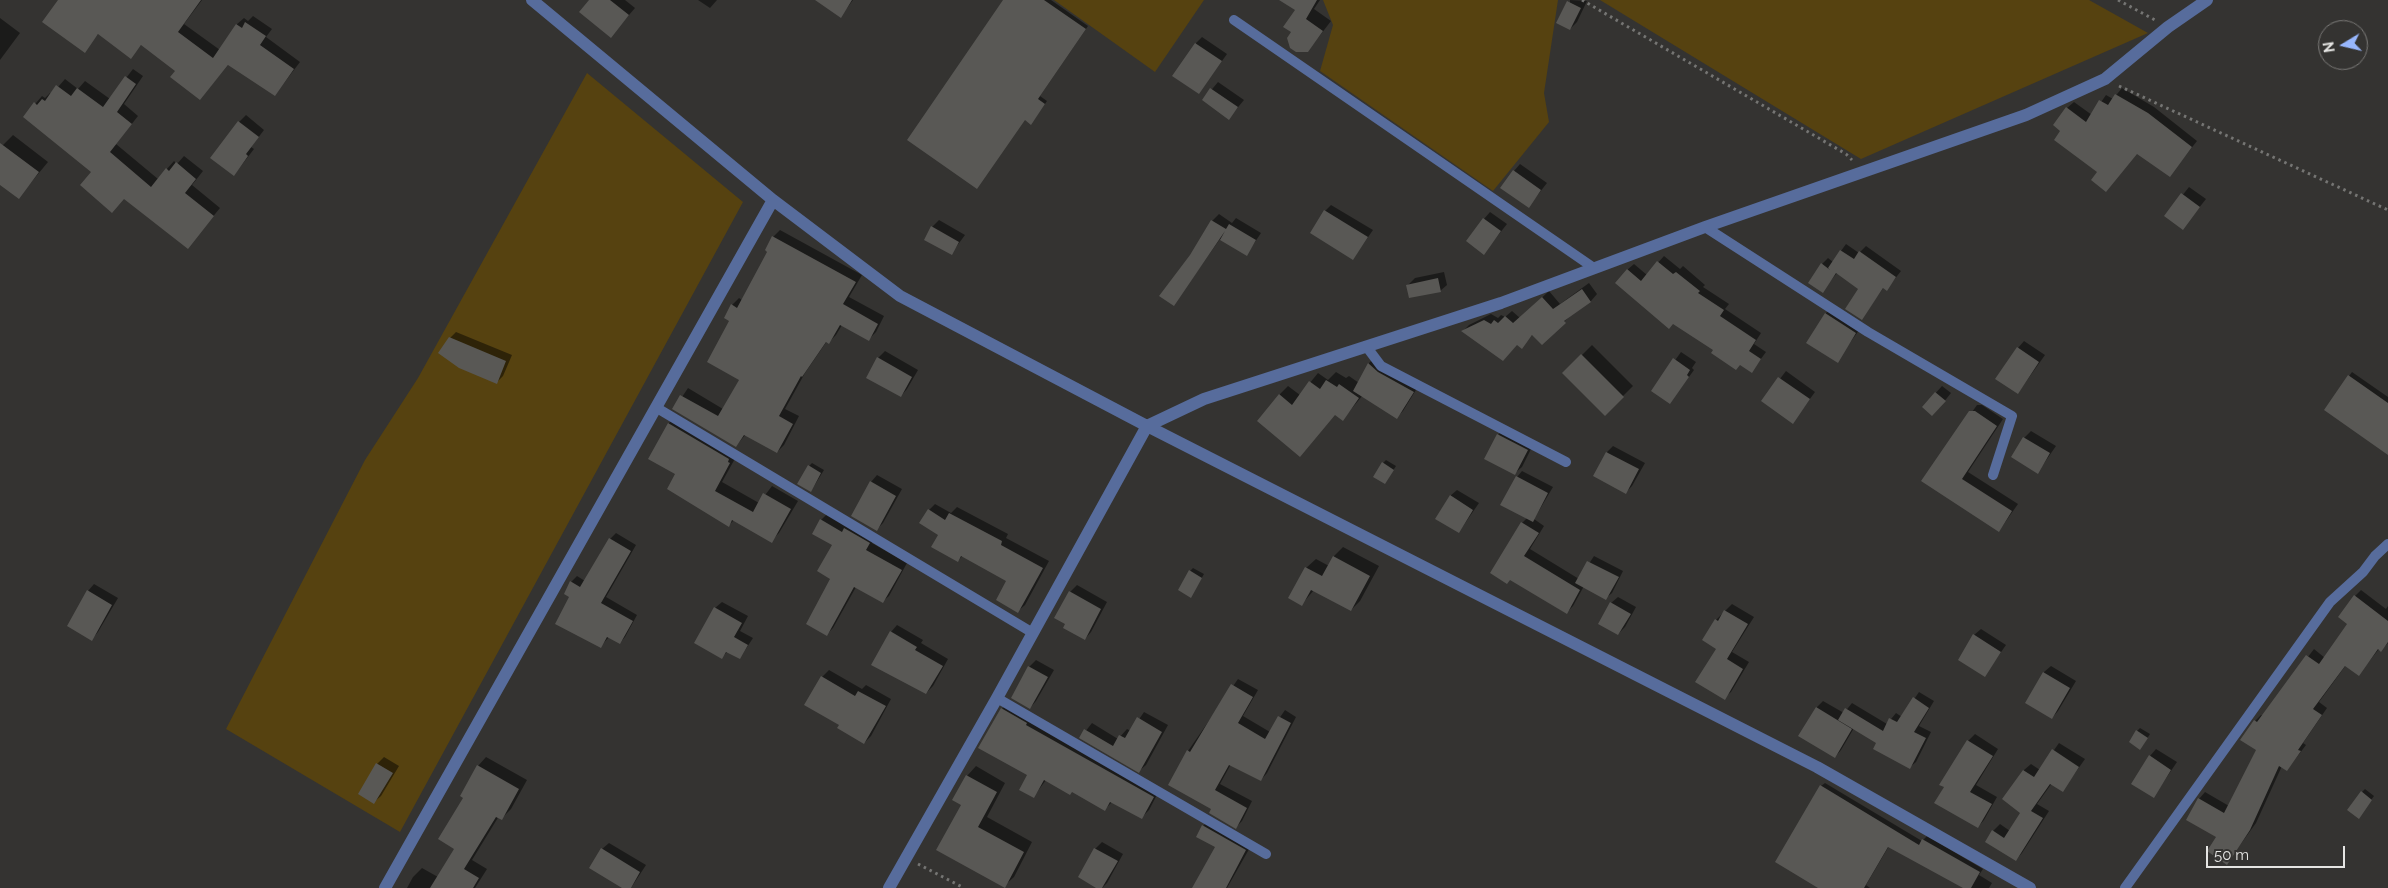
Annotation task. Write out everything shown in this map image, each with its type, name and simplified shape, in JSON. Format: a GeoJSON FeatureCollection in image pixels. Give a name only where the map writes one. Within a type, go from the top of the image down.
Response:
{"type":"FeatureCollection","features":[{"type":"Feature","properties":{"kind":"street"},"geometry":{"type":"LineString","coordinates":[[532,0],[773,200],[900,296],[1147,426],[1818,767],[2028,887]]}},
{"type":"Feature","properties":{"kind":"street"},"geometry":{"type":"LineString","coordinates":[[889,888],[1034,633],[1147,426],[1204,399],[1501,303],[1705,227],[2026,115],[2105,79],[2168,27],[2207,0]]}},
{"type":"Feature","properties":{"kind":"street"},"geometry":{"type":"LineString","coordinates":[[385,888],[773,200]]}},
{"type":"Feature","properties":{"kind":"lane"},"geometry":{"type":"LineString","coordinates":[[1234,20],[1594,268]]}},
{"type":"Feature","properties":{"kind":"lane"},"geometry":{"type":"LineString","coordinates":[[1705,227],[1868,332],[2012,416],[1993,475]]}},
{"type":"Feature","properties":{"kind":"lane"},"geometry":{"type":"LineString","coordinates":[[1366,346],[1381,366],[1566,462]]}},
{"type":"Feature","properties":{"kind":"lane"},"geometry":{"type":"LineString","coordinates":[[657,408],[1034,633]]}},
{"type":"Feature","properties":{"kind":"lane"},"geometry":{"type":"LineString","coordinates":[[2125,888],[2330,602],[2363,572],[2375,556],[2388,544]]}},
{"type":"Feature","properties":{"kind":"lane"},"geometry":{"type":"LineString","coordinates":[[997,698],[1266,854]]}},
{"type":"Feature","properties":{"kind":"path"},"geometry":{"type":"LineString","coordinates":[[1582,0],[1846,154],[1864,171]]}},
{"type":"Feature","properties":{"kind":"path"},"geometry":{"type":"LineString","coordinates":[[2118,0],[2168,27]]}},
{"type":"Feature","properties":{"kind":"path"},"geometry":{"type":"LineString","coordinates":[[2105,79],[2388,210]]}},
{"type":"Feature","properties":{"kind":"path"},"geometry":{"type":"LineString","coordinates":[[906,858],[964,888]]}},
{"type":"Feature","properties":{"kind":"shaded area"},"geometry":{"type":"Polygon","coordinates":[[[1054,0],[1204,0],[1155,72],[1054,0]]]}},
{"type":"Feature","properties":{"kind":"shaded area"},"geometry":{"type":"Polygon","coordinates":[[[1323,0],[1558,0],[1544,93],[1549,122],[1493,191],[1320,71],[1333,25],[1323,0]]]}},
{"type":"Feature","properties":{"kind":"shaded area"},"geometry":{"type":"Polygon","coordinates":[[[1600,0],[2089,0],[2148,33],[1861,159],[1600,0]]]}},
{"type":"Feature","properties":{"kind":"shaded area"},"geometry":{"type":"Polygon","coordinates":[[[587,73],[743,202],[400,832],[226,729],[365,460],[418,378],[587,73]]]}},
{"type":"Feature","properties":{"kind":"building"},"geometry":{"type":"Polygon","coordinates":[[[58,0],[201,0],[178,32],[213,58],[236,24],[242,28],[245,22],[266,36],[260,45],[294,69],[275,96],[228,65],[200,100],[170,77],[175,71],[141,45],[131,59],[98,34],[85,53],[42,22],[58,0]]]}},
{"type":"Feature","properties":{"kind":"building"},"geometry":{"type":"Polygon","coordinates":[[[589,0],[610,0],[629,15],[611,38],[579,12],[589,0]]]}},
{"type":"Feature","properties":{"kind":"building"},"geometry":{"type":"Polygon","coordinates":[[[815,0],[852,0],[841,18],[815,0]]]}},
{"type":"Feature","properties":{"kind":"building"},"geometry":{"type":"Polygon","coordinates":[[[1003,0],[1044,0],[1086,29],[1038,99],[1045,104],[1031,125],[1025,120],[977,189],[907,140],[1003,0]]]}},
{"type":"Feature","properties":{"kind":"building"},"geometry":{"type":"Polygon","coordinates":[[[1279,0],[1317,0],[1306,19],[1323,31],[1308,52],[1296,52],[1290,48],[1287,38],[1291,32],[1283,27],[1295,10],[1279,0]]]}},
{"type":"Feature","properties":{"kind":"building"},"geometry":{"type":"Polygon","coordinates":[[[1567,1],[1581,8],[1570,30],[1556,23],[1567,1]]]}},
{"type":"Feature","properties":{"kind":"building"},"geometry":{"type":"Polygon","coordinates":[[[1195,43],[1222,61],[1199,94],[1172,76],[1195,43]]]}},
{"type":"Feature","properties":{"kind":"building"},"geometry":{"type":"Polygon","coordinates":[[[125,76],[136,84],[117,112],[132,124],[110,152],[151,187],[166,168],[169,171],[176,162],[196,179],[185,193],[214,216],[188,249],[124,199],[112,213],[80,185],[91,172],[23,117],[34,102],[37,105],[42,99],[45,101],[56,85],[71,96],[77,88],[103,107],[125,76]]]}},
{"type":"Feature","properties":{"kind":"building"},"geometry":{"type":"Polygon","coordinates":[[[1210,88],[1238,107],[1229,120],[1202,100],[1210,88]]]}},
{"type":"Feature","properties":{"kind":"building"},"geometry":{"type":"Polygon","coordinates":[[[2115,94],[2148,113],[2192,147],[2170,177],[2137,154],[2106,192],[2091,180],[2097,172],[2054,140],[2060,131],[2053,125],[2066,107],[2086,122],[2099,100],[2108,105],[2115,94]]]}},
{"type":"Feature","properties":{"kind":"building"},"geometry":{"type":"Polygon","coordinates":[[[238,121],[259,137],[246,154],[248,156],[234,176],[210,158],[238,121]]]}},
{"type":"Feature","properties":{"kind":"building"},"geometry":{"type":"Polygon","coordinates":[[[0,143],[39,172],[19,199],[0,185],[0,143]]]}},
{"type":"Feature","properties":{"kind":"building"},"geometry":{"type":"Polygon","coordinates":[[[1513,170],[1541,190],[1529,208],[1500,188],[1513,170]]]}},
{"type":"Feature","properties":{"kind":"building"},"geometry":{"type":"Polygon","coordinates":[[[2181,193],[2200,207],[2183,230],[2164,216],[2181,193]]]}},
{"type":"Feature","properties":{"kind":"building"},"geometry":{"type":"Polygon","coordinates":[[[1324,210],[1368,237],[1353,260],[1310,233],[1324,210]]]}},
{"type":"Feature","properties":{"kind":"building"},"geometry":{"type":"Polygon","coordinates":[[[1483,218],[1501,231],[1484,255],[1466,241],[1483,218]]]}},
{"type":"Feature","properties":{"kind":"building"},"geometry":{"type":"Polygon","coordinates":[[[1211,220],[1226,229],[1229,224],[1256,240],[1247,256],[1220,240],[1225,231],[1174,306],[1159,296],[1190,255],[1211,220]]]}},
{"type":"Feature","properties":{"kind":"building"},"geometry":{"type":"Polygon","coordinates":[[[931,226],[959,242],[952,255],[924,240],[931,226]]]}},
{"type":"Feature","properties":{"kind":"building"},"geometry":{"type":"Polygon","coordinates":[[[772,236],[856,282],[843,304],[878,324],[869,341],[840,325],[829,344],[826,342],[801,376],[779,416],[793,424],[777,453],[744,435],[736,447],[672,409],[680,395],[718,416],[739,380],[707,362],[729,321],[724,318],[731,304],[737,308],[767,252],[765,250],[772,236]]]}},
{"type":"Feature","properties":{"kind":"building"},"geometry":{"type":"Polygon","coordinates":[[[1840,250],[1854,259],[1859,251],[1896,277],[1887,291],[1883,288],[1862,320],[1845,309],[1858,289],[1836,273],[1823,293],[1808,283],[1821,263],[1830,270],[1828,268],[1840,250]]]}},
{"type":"Feature","properties":{"kind":"building"},"geometry":{"type":"Polygon","coordinates":[[[1657,261],[1673,274],[1676,272],[1700,291],[1698,293],[1724,310],[1720,316],[1756,340],[1749,351],[1761,359],[1752,373],[1740,365],[1736,370],[1711,353],[1713,350],[1673,324],[1669,329],[1615,283],[1627,269],[1641,281],[1657,261]]]}},
{"type":"Feature","properties":{"kind":"building"},"geometry":{"type":"Polygon","coordinates":[[[1438,278],[1441,292],[1409,298],[1406,285],[1438,278]]]}},
{"type":"Feature","properties":{"kind":"building"},"geometry":{"type":"Polygon","coordinates":[[[1582,289],[1591,302],[1564,321],[1566,323],[1542,345],[1532,335],[1522,349],[1517,345],[1503,361],[1461,331],[1484,320],[1491,324],[1494,320],[1498,323],[1505,316],[1513,323],[1542,297],[1553,309],[1582,289]]]}},
{"type":"Feature","properties":{"kind":"building"},"geometry":{"type":"Polygon","coordinates":[[[1825,313],[1856,333],[1838,363],[1806,343],[1825,313]]]}},
{"type":"Feature","properties":{"kind":"building"},"geometry":{"type":"Polygon","coordinates":[[[449,337],[506,361],[497,384],[459,368],[438,353],[449,337]]]}},
{"type":"Feature","properties":{"kind":"building"},"geometry":{"type":"Polygon","coordinates":[[[2017,347],[2039,362],[2018,394],[1995,379],[2017,347]]]}},
{"type":"Feature","properties":{"kind":"building"},"geometry":{"type":"Polygon","coordinates":[[[1581,354],[1624,397],[1605,416],[1562,373],[1581,354]]]}},
{"type":"Feature","properties":{"kind":"building"},"geometry":{"type":"Polygon","coordinates":[[[877,357],[912,377],[901,397],[866,378],[877,357]]]}},
{"type":"Feature","properties":{"kind":"building"},"geometry":{"type":"Polygon","coordinates":[[[1673,358],[1690,370],[1687,375],[1689,377],[1670,404],[1651,391],[1673,358]]]}},
{"type":"Feature","properties":{"kind":"building"},"geometry":{"type":"Polygon","coordinates":[[[1368,363],[1378,372],[1414,392],[1397,419],[1353,391],[1368,363]]]}},
{"type":"Feature","properties":{"kind":"building"},"geometry":{"type":"Polygon","coordinates":[[[2348,375],[2388,403],[2388,455],[2324,410],[2348,375]]]}},
{"type":"Feature","properties":{"kind":"building"},"geometry":{"type":"Polygon","coordinates":[[[1778,377],[1810,399],[1793,424],[1761,401],[1778,377]]]}},
{"type":"Feature","properties":{"kind":"building"},"geometry":{"type":"Polygon","coordinates":[[[1326,380],[1337,387],[1339,384],[1359,398],[1343,421],[1335,415],[1300,457],[1257,421],[1279,394],[1292,405],[1309,381],[1320,389],[1326,380]]]}},
{"type":"Feature","properties":{"kind":"building"},"geometry":{"type":"Polygon","coordinates":[[[1935,392],[1946,401],[1932,416],[1922,407],[1935,392]]]}},
{"type":"Feature","properties":{"kind":"building"},"geometry":{"type":"Polygon","coordinates":[[[1969,411],[1975,411],[1997,426],[1962,479],[2012,511],[1999,532],[1921,481],[1969,411]]]}},
{"type":"Feature","properties":{"kind":"building"},"geometry":{"type":"Polygon","coordinates":[[[668,423],[729,459],[728,462],[730,463],[715,491],[753,512],[763,493],[791,509],[772,543],[732,520],[729,527],[667,489],[675,474],[648,459],[668,423]]]}},
{"type":"Feature","properties":{"kind":"building"},"geometry":{"type":"Polygon","coordinates":[[[1497,434],[1528,450],[1515,475],[1484,459],[1497,434]]]}},
{"type":"Feature","properties":{"kind":"building"},"geometry":{"type":"Polygon","coordinates":[[[2023,437],[2050,453],[2038,474],[2011,457],[2023,437]]]}},
{"type":"Feature","properties":{"kind":"building"},"geometry":{"type":"Polygon","coordinates":[[[1606,452],[1639,469],[1626,494],[1593,476],[1606,452]]]}},
{"type":"Feature","properties":{"kind":"building"},"geometry":{"type":"Polygon","coordinates":[[[1382,462],[1394,470],[1385,484],[1373,477],[1382,462]]]}},
{"type":"Feature","properties":{"kind":"building"},"geometry":{"type":"Polygon","coordinates":[[[808,465],[821,473],[811,492],[797,484],[808,465]]]}},
{"type":"Feature","properties":{"kind":"building"},"geometry":{"type":"Polygon","coordinates":[[[1516,476],[1548,493],[1533,522],[1500,505],[1516,476]]]}},
{"type":"Feature","properties":{"kind":"building"},"geometry":{"type":"Polygon","coordinates":[[[870,481],[896,496],[877,531],[851,516],[870,481]]]}},
{"type":"Feature","properties":{"kind":"building"},"geometry":{"type":"Polygon","coordinates":[[[1450,495],[1473,510],[1459,533],[1435,519],[1450,495]]]}},
{"type":"Feature","properties":{"kind":"building"},"geometry":{"type":"Polygon","coordinates":[[[928,509],[945,520],[949,513],[1002,541],[1001,545],[1043,568],[1018,613],[996,600],[1006,581],[961,556],[958,562],[931,547],[938,535],[919,523],[928,509]]]}},
{"type":"Feature","properties":{"kind":"building"},"geometry":{"type":"Polygon","coordinates":[[[820,519],[842,532],[844,528],[870,543],[866,550],[902,570],[883,603],[854,587],[827,636],[806,624],[830,579],[817,571],[832,545],[812,534],[820,519]]]}},
{"type":"Feature","properties":{"kind":"building"},"geometry":{"type":"Polygon","coordinates":[[[1521,522],[1539,533],[1524,556],[1580,590],[1567,614],[1510,580],[1507,584],[1490,573],[1521,522]]]}},
{"type":"Feature","properties":{"kind":"building"},"geometry":{"type":"Polygon","coordinates":[[[609,538],[631,551],[601,603],[633,621],[620,644],[607,637],[601,648],[555,624],[569,597],[564,594],[570,581],[580,587],[609,538]]]}},
{"type":"Feature","properties":{"kind":"building"},"geometry":{"type":"Polygon","coordinates":[[[1333,556],[1370,576],[1351,611],[1311,590],[1302,606],[1288,598],[1305,567],[1322,576],[1333,556]]]}},
{"type":"Feature","properties":{"kind":"building"},"geometry":{"type":"Polygon","coordinates":[[[1587,561],[1619,577],[1606,600],[1575,583],[1587,561]]]}},
{"type":"Feature","properties":{"kind":"building"},"geometry":{"type":"Polygon","coordinates":[[[1189,570],[1202,578],[1191,598],[1178,590],[1189,570]]]}},
{"type":"Feature","properties":{"kind":"building"},"geometry":{"type":"Polygon","coordinates":[[[87,590],[112,605],[92,641],[67,626],[87,590]]]}},
{"type":"Feature","properties":{"kind":"building"},"geometry":{"type":"Polygon","coordinates":[[[1069,591],[1101,609],[1085,640],[1063,628],[1065,624],[1054,618],[1069,591]]]}},
{"type":"Feature","properties":{"kind":"building"},"geometry":{"type":"Polygon","coordinates":[[[2354,595],[2388,621],[2388,642],[2381,652],[2378,649],[2359,676],[2345,666],[2313,709],[2322,715],[2298,750],[2301,751],[2287,771],[2279,766],[2250,830],[2227,865],[2207,851],[2216,837],[2186,820],[2198,798],[2224,813],[2256,750],[2240,740],[2254,720],[2257,722],[2306,655],[2319,664],[2347,624],[2338,617],[2354,595]]]}},
{"type":"Feature","properties":{"kind":"building"},"geometry":{"type":"Polygon","coordinates":[[[1610,602],[1631,614],[1618,635],[1598,624],[1610,602]]]}},
{"type":"Feature","properties":{"kind":"building"},"geometry":{"type":"Polygon","coordinates":[[[714,607],[742,623],[734,637],[748,645],[740,659],[726,652],[722,659],[694,643],[714,607]]]}},
{"type":"Feature","properties":{"kind":"building"},"geometry":{"type":"Polygon","coordinates":[[[1724,610],[1748,624],[1727,659],[1743,669],[1725,700],[1695,682],[1716,649],[1702,640],[1715,619],[1718,621],[1724,610]]]}},
{"type":"Feature","properties":{"kind":"building"},"geometry":{"type":"Polygon","coordinates":[[[890,631],[917,647],[915,650],[943,666],[926,694],[871,665],[890,631]]]}},
{"type":"Feature","properties":{"kind":"building"},"geometry":{"type":"Polygon","coordinates":[[[1973,634],[2001,652],[1985,677],[1958,660],[1973,634]]]}},
{"type":"Feature","properties":{"kind":"building"},"geometry":{"type":"Polygon","coordinates":[[[1028,666],[1048,677],[1030,709],[1011,698],[1028,666]]]}},
{"type":"Feature","properties":{"kind":"building"},"geometry":{"type":"Polygon","coordinates":[[[2043,672],[2070,688],[2052,719],[2025,703],[2043,672]]]}},
{"type":"Feature","properties":{"kind":"building"},"geometry":{"type":"Polygon","coordinates":[[[821,676],[855,696],[858,691],[886,706],[864,744],[837,728],[839,725],[804,705],[821,676]]]}},
{"type":"Feature","properties":{"kind":"building"},"geometry":{"type":"Polygon","coordinates":[[[1231,684],[1253,697],[1238,723],[1265,739],[1278,716],[1291,723],[1261,781],[1229,765],[1215,790],[1247,808],[1236,829],[1209,813],[1211,809],[1168,785],[1187,750],[1190,752],[1231,684]]]}},
{"type":"Feature","properties":{"kind":"building"},"geometry":{"type":"Polygon","coordinates":[[[1913,697],[1929,708],[1914,732],[1926,738],[1910,769],[1873,749],[1876,743],[1838,720],[1845,708],[1883,731],[1889,718],[1897,722],[1913,697]]]}},
{"type":"Feature","properties":{"kind":"building"},"geometry":{"type":"Polygon","coordinates":[[[1816,707],[1852,729],[1835,758],[1798,736],[1816,707]]]}},
{"type":"Feature","properties":{"kind":"building"},"geometry":{"type":"Polygon","coordinates":[[[1001,708],[1027,723],[1026,725],[1154,797],[1142,819],[1110,802],[1105,811],[1072,792],[1070,795],[1044,780],[1034,798],[1019,790],[1027,775],[978,748],[1001,708]]]}},
{"type":"Feature","properties":{"kind":"building"},"geometry":{"type":"Polygon","coordinates":[[[1137,717],[1162,732],[1139,773],[1079,738],[1084,729],[1113,746],[1119,735],[1125,738],[1137,717]]]}},
{"type":"Feature","properties":{"kind":"building"},"geometry":{"type":"Polygon","coordinates":[[[2136,730],[2148,738],[2140,750],[2129,742],[2136,730]]]}},
{"type":"Feature","properties":{"kind":"building"},"geometry":{"type":"Polygon","coordinates":[[[1967,740],[1993,756],[1970,792],[1992,804],[1978,828],[1934,803],[1944,787],[1939,785],[1967,740]]]}},
{"type":"Feature","properties":{"kind":"building"},"geometry":{"type":"Polygon","coordinates":[[[2052,749],[2079,767],[2063,792],[2050,784],[2031,811],[2043,818],[2016,861],[1985,842],[1992,830],[2004,838],[2020,813],[2002,799],[2023,770],[2034,777],[2052,749]]]}},
{"type":"Feature","properties":{"kind":"building"},"geometry":{"type":"Polygon","coordinates":[[[2149,755],[2171,770],[2154,798],[2131,784],[2149,755]]]}},
{"type":"Feature","properties":{"kind":"building"},"geometry":{"type":"Polygon","coordinates":[[[376,763],[393,773],[374,804],[358,794],[376,763]]]}},
{"type":"Feature","properties":{"kind":"building"},"geometry":{"type":"Polygon","coordinates":[[[477,765],[519,789],[502,820],[496,817],[464,869],[479,878],[473,888],[430,888],[454,849],[438,839],[463,798],[460,796],[477,765]]]}},
{"type":"Feature","properties":{"kind":"building"},"geometry":{"type":"Polygon","coordinates":[[[966,775],[997,792],[978,827],[1024,852],[1005,888],[936,850],[961,805],[952,800],[966,775]]]}},
{"type":"Feature","properties":{"kind":"building"},"geometry":{"type":"Polygon","coordinates":[[[1820,785],[1919,845],[1922,839],[1980,872],[1971,888],[1963,888],[1888,847],[1864,888],[1818,888],[1775,862],[1820,785]]]}},
{"type":"Feature","properties":{"kind":"building"},"geometry":{"type":"Polygon","coordinates":[[[2361,791],[2372,800],[2359,819],[2347,810],[2361,791]]]}},
{"type":"Feature","properties":{"kind":"building"},"geometry":{"type":"Polygon","coordinates":[[[1202,825],[1246,850],[1226,888],[1192,888],[1215,847],[1196,837],[1202,825]]]}},
{"type":"Feature","properties":{"kind":"building"},"geometry":{"type":"Polygon","coordinates":[[[601,848],[640,872],[631,888],[622,888],[589,868],[601,848]]]}},
{"type":"Feature","properties":{"kind":"building"},"geometry":{"type":"Polygon","coordinates":[[[1094,848],[1118,861],[1102,888],[1096,888],[1078,877],[1094,848]]]}}]}
